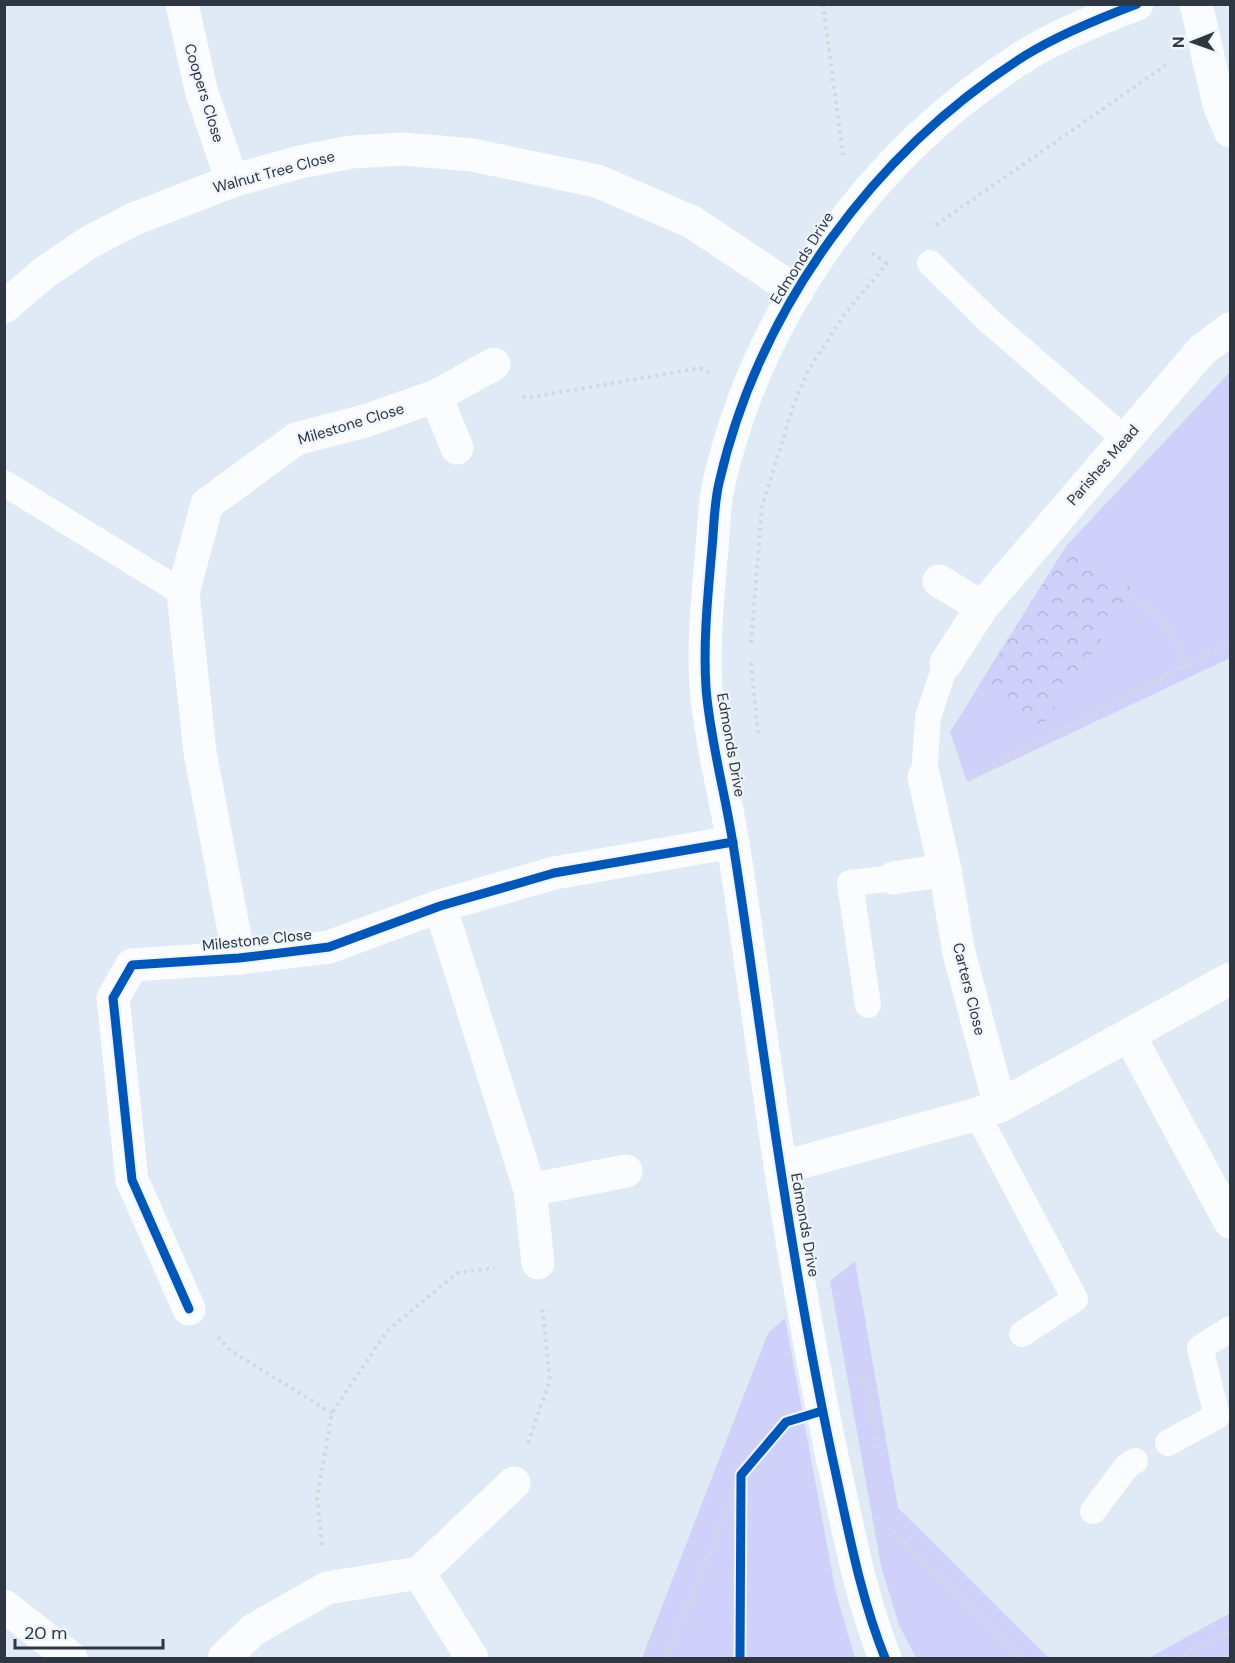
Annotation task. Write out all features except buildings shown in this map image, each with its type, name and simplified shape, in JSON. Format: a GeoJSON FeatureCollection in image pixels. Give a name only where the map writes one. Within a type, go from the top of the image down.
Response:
{"type":"FeatureCollection","features":[{"type":"Feature","properties":{"kind":"street","name":"Coopers Close"},"geometry":{"type":"LineString","coordinates":[[182,4],[201,90],[232,181]]}},
{"type":"Feature","properties":{"kind":"street","name":"Edmonds Drive"},"geometry":{"type":"LineString","coordinates":[[885,1659],[858,1573],[817,1388],[780,1168],[733,842],[706,690],[706,609],[718,485],[749,388],[768,344],[796,292],[850,210],[927,133],[981,86],[1030,52],[1107,15],[1137,4]]}},
{"type":"Feature","properties":{"kind":"street"},"geometry":{"type":"LineString","coordinates":[[1196,4],[1220,104],[1230,131]]}},
{"type":"Feature","properties":{"kind":"street","name":"Walnut Tree Close"},"geometry":{"type":"LineString","coordinates":[[4,307],[44,273],[88,243],[134,219],[232,181],[300,162],[351,152],[404,150],[472,155],[597,181],[692,222],[796,292]]}},
{"type":"Feature","properties":{"kind":"street","name":"Parishes Mead"},"geometry":{"type":"LineString","coordinates":[[946,663],[982,607],[1202,350],[1230,329]]}},
{"type":"Feature","properties":{"kind":"street","name":"Milestone Close"},"geometry":{"type":"LineString","coordinates":[[239,958],[200,752],[183,594],[207,504],[296,439],[368,420],[436,396],[494,364]]}},
{"type":"Feature","properties":{"kind":"street"},"geometry":{"type":"LineString","coordinates":[[436,396],[457,448]]}},
{"type":"Feature","properties":{"kind":"street"},"geometry":{"type":"LineString","coordinates":[[939,581],[982,607]]}},
{"type":"Feature","properties":{"kind":"street","name":"Carters Close"},"geometry":{"type":"LineString","coordinates":[[926,788],[945,870],[988,1110]]}},
{"type":"Feature","properties":{"kind":"street","name":"Milestone Close"},"geometry":{"type":"LineString","coordinates":[[189,1310],[132,1180],[113,998],[132,965],[239,958],[329,947],[440,906],[554,873],[733,842]]}},
{"type":"Feature","properties":{"kind":"street"},"geometry":{"type":"LineString","coordinates":[[893,878],[945,870]]}},
{"type":"Feature","properties":{"kind":"street"},"geometry":{"type":"LineString","coordinates":[[440,906],[530,1190],[538,1263]]}},
{"type":"Feature","properties":{"kind":"street"},"geometry":{"type":"LineString","coordinates":[[780,1168],[988,1110],[1230,980]]}},
{"type":"Feature","properties":{"kind":"street"},"geometry":{"type":"LineString","coordinates":[[1129,1035],[1230,1222]]}},
{"type":"Feature","properties":{"kind":"street"},"geometry":{"type":"LineString","coordinates":[[530,1190],[626,1171]]}},
{"type":"Feature","properties":{"kind":"street"},"geometry":{"type":"LineString","coordinates":[[224,1659],[253,1630],[327,1588],[419,1573],[514,1483]]}},
{"type":"Feature","properties":{"kind":"street"},"geometry":{"type":"LineString","coordinates":[[419,1573],[472,1659]]}},
{"type":"Feature","properties":{"kind":"street"},"geometry":{"type":"LineString","coordinates":[[4,1606],[71,1659]]}},
{"type":"Feature","properties":{"kind":"lane"},"geometry":{"type":"LineString","coordinates":[[930,263],[990,322],[1125,439]]}},
{"type":"Feature","properties":{"kind":"lane"},"geometry":{"type":"LineString","coordinates":[[4,483],[183,594]]}},
{"type":"Feature","properties":{"kind":"lane"},"geometry":{"type":"LineString","coordinates":[[926,788],[928,717],[946,663]]}},
{"type":"Feature","properties":{"kind":"lane"},"geometry":{"type":"LineString","coordinates":[[868,1005],[850,883],[893,878]]}},
{"type":"Feature","properties":{"kind":"lane"},"geometry":{"type":"LineString","coordinates":[[988,1110],[1075,1299],[1022,1334]]}},
{"type":"Feature","properties":{"kind":"lane"},"geometry":{"type":"LineString","coordinates":[[1168,1443],[1217,1416],[1200,1348],[1230,1329]]}},
{"type":"Feature","properties":{"kind":"lane"},"geometry":{"type":"LineString","coordinates":[[1093,1511],[1127,1466],[1135,1461]]}},
{"type":"Feature","properties":{"kind":"path"},"geometry":{"type":"LineString","coordinates":[[823,4],[850,210]]}},
{"type":"Feature","properties":{"kind":"path"},"geometry":{"type":"LineString","coordinates":[[928,231],[1168,64],[1207,51]]}},
{"type":"Feature","properties":{"kind":"path"},"geometry":{"type":"LineString","coordinates":[[751,645],[762,506],[795,401],[808,371],[844,315],[894,257]]}},
{"type":"Feature","properties":{"kind":"path"},"geometry":{"type":"LineString","coordinates":[[494,364],[526,398],[700,368],[749,388]]}},
{"type":"Feature","properties":{"kind":"path"},"geometry":{"type":"LineString","coordinates":[[1130,596],[1158,615],[1188,665]]}},
{"type":"Feature","properties":{"kind":"path"},"geometry":{"type":"LineString","coordinates":[[926,788],[1230,643]]}},
{"type":"Feature","properties":{"kind":"path"},"geometry":{"type":"LineString","coordinates":[[750,657],[759,739]]}},
{"type":"Feature","properties":{"kind":"path"},"geometry":{"type":"LineString","coordinates":[[327,1588],[317,1498],[332,1413],[387,1331],[457,1273],[538,1263],[550,1380],[514,1483]]}},
{"type":"Feature","properties":{"kind":"path"},"geometry":{"type":"LineString","coordinates":[[189,1310],[231,1350],[332,1413]]}},
{"type":"Feature","properties":{"kind":"path"},"geometry":{"type":"LineString","coordinates":[[817,1388],[867,1377],[879,1457]]}},
{"type":"Feature","properties":{"kind":"path"},"geometry":{"type":"LineString","coordinates":[[666,1659],[741,1475],[749,1466]]}},
{"type":"Feature","properties":{"kind":"path"},"geometry":{"type":"LineString","coordinates":[[741,1475],[741,1509]]}},
{"type":"Feature","properties":{"kind":"path"},"geometry":{"type":"LineString","coordinates":[[888,1526],[1023,1659]]}},
{"type":"Feature","properties":{"kind":"path"},"geometry":{"type":"LineString","coordinates":[[1178,1659],[1230,1632]]}},
{"type":"Feature","properties":{"kind":"green space"},"geometry":{"type":"Polygon","coordinates":[[[1230,372],[1230,658],[967,782],[950,732],[1067,545],[1230,372]]]}},
{"type":"Feature","properties":{"kind":"green space"},"geometry":{"type":"Polygon","coordinates":[[[1067,545],[1135,590],[1042,726],[977,688],[1067,545]]]}},
{"type":"Feature","properties":{"kind":"green space"},"geometry":{"type":"Polygon","coordinates":[[[855,1261],[898,1508],[1049,1658],[916,1658],[899,1625],[881,1566],[830,1281],[855,1261]]]}},
{"type":"Feature","properties":{"kind":"green space"},"geometry":{"type":"Polygon","coordinates":[[[785,1318],[836,1593],[855,1658],[642,1658],[768,1333],[785,1318]]]}},
{"type":"Feature","properties":{"kind":"green space"},"geometry":{"type":"Polygon","coordinates":[[[1230,1613],[1230,1658],[1149,1658],[1230,1613]]]}},
{"type":"Feature","properties":{"kind":"cycle path"},"geometry":{"type":"LineString","coordinates":[[885,1658],[857,1570],[817,1381],[783,1183],[733,844],[711,727],[706,688],[705,653],[716,499],[737,418],[763,356],[794,296],[831,239],[873,186],[920,137],[971,93],[1026,55],[1066,33],[1137,4]]}},
{"type":"Feature","properties":{"kind":"cycle path"},"geometry":{"type":"LineString","coordinates":[[189,1309],[132,1180],[113,998],[132,965],[239,958],[329,947],[440,906],[554,873],[733,842]]}},
{"type":"Feature","properties":{"kind":"cycle path"},"geometry":{"type":"LineString","coordinates":[[740,1658],[741,1475],[786,1422],[822,1411]]}}]}
